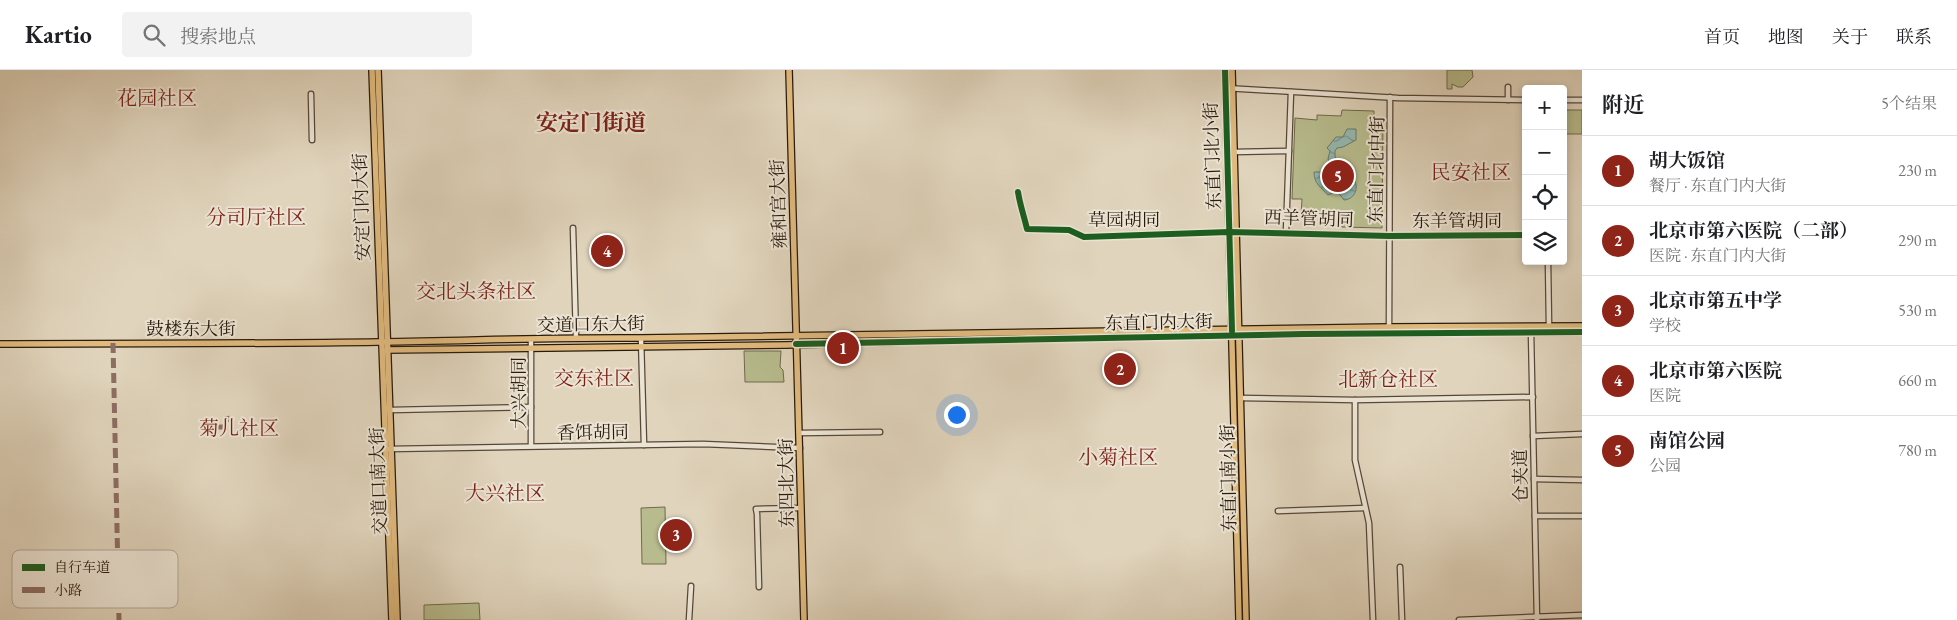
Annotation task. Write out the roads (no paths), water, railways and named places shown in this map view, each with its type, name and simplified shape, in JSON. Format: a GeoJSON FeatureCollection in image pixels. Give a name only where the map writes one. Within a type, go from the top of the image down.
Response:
{"type":"FeatureCollection","features":[{"type":"Feature","properties":{"kind":"main road","name":"安定门内大街"},"geometry":{"type":"LineString","coordinates":[[372,70],[384,342]]}},
{"type":"Feature","properties":{"kind":"main road","name":"安定门内大街"},"geometry":{"type":"LineString","coordinates":[[378,70],[384,342]]}},
{"type":"Feature","properties":{"kind":"main road","name":"雍和宫大街"},"geometry":{"type":"LineString","coordinates":[[789,70],[796,344]]}},
{"type":"Feature","properties":{"kind":"main road","name":"东直门北小街"},"geometry":{"type":"LineString","coordinates":[[1225,70],[1229,232],[1236,333]]}},
{"type":"Feature","properties":{"kind":"main road","name":"东直门北小街"},"geometry":{"type":"LineString","coordinates":[[1232,70],[1237,232],[1236,333]]}},
{"type":"Feature","properties":{"kind":"main road","name":"东直门内大街"},"geometry":{"type":"LineString","coordinates":[[797,336],[1236,333],[1582,326]]}},
{"type":"Feature","properties":{"kind":"main road","name":"东直门内大街"},"geometry":{"type":"LineString","coordinates":[[1389,331],[1582,332]]}},
{"type":"Feature","properties":{"kind":"main road","name":"东直门内大街"},"geometry":{"type":"LineString","coordinates":[[796,344],[1236,333]]}},
{"type":"Feature","properties":{"kind":"main road","name":"东直门南小街"},"geometry":{"type":"LineString","coordinates":[[1236,333],[1241,398],[1246,620]]}},
{"type":"Feature","properties":{"kind":"main road","name":"东直门南小街"},"geometry":{"type":"LineString","coordinates":[[1236,333],[1239,620]]}},
{"type":"Feature","properties":{"kind":"main road","name":"交道口东大街"},"geometry":{"type":"LineString","coordinates":[[384,342],[797,336]]}},
{"type":"Feature","properties":{"kind":"main road","name":"鼓楼东大街"},"geometry":{"type":"LineString","coordinates":[[0,344],[384,342]]}},
{"type":"Feature","properties":{"kind":"main road"},"geometry":{"type":"LineString","coordinates":[[384,342],[387,350]]}},
{"type":"Feature","properties":{"kind":"main road","name":"交道口南大街"},"geometry":{"type":"LineString","coordinates":[[384,342],[397,620]]}},
{"type":"Feature","properties":{"kind":"main road","name":"交道口东大街"},"geometry":{"type":"LineString","coordinates":[[387,350],[796,344]]}},
{"type":"Feature","properties":{"kind":"main road","name":"东四北大街"},"geometry":{"type":"LineString","coordinates":[[796,344],[804,620]]}},
{"type":"Feature","properties":{"kind":"main road","name":"交道口南大街"},"geometry":{"type":"LineString","coordinates":[[387,350],[391,410],[392,620]]}},
{"type":"Feature","properties":{"kind":"street"},"geometry":{"type":"LineString","coordinates":[[1508,87],[1508,100]]}},
{"type":"Feature","properties":{"kind":"street"},"geometry":{"type":"LineString","coordinates":[[1225,88],[1390,97],[1522,100]]}},
{"type":"Feature","properties":{"kind":"street"},"geometry":{"type":"LineString","coordinates":[[1286,232],[1291,92]]}},
{"type":"Feature","properties":{"kind":"street"},"geometry":{"type":"LineString","coordinates":[[311,94],[312,140]]}},
{"type":"Feature","properties":{"kind":"street","name":"东直门北中街"},"geometry":{"type":"LineString","coordinates":[[1389,331],[1390,97]]}},
{"type":"Feature","properties":{"kind":"street"},"geometry":{"type":"LineString","coordinates":[[1567,100],[1582,100]]}},
{"type":"Feature","properties":{"kind":"street"},"geometry":{"type":"LineString","coordinates":[[1234,152],[1289,151]]}},
{"type":"Feature","properties":{"kind":"street","name":"草园胡同"},"geometry":{"type":"LineString","coordinates":[[1018,192],[1020,207],[1027,229],[1069,230],[1084,237],[1229,232]]}},
{"type":"Feature","properties":{"kind":"street"},"geometry":{"type":"LineString","coordinates":[[573,228],[576,338]]}},
{"type":"Feature","properties":{"kind":"street","name":"西羊管胡同"},"geometry":{"type":"LineString","coordinates":[[1229,232],[1389,236]]}},
{"type":"Feature","properties":{"kind":"street","name":"东羊管胡同"},"geometry":{"type":"LineString","coordinates":[[1389,236],[1522,235]]}},
{"type":"Feature","properties":{"kind":"street"},"geometry":{"type":"LineString","coordinates":[[1548,265],[1549,326]]}},
{"type":"Feature","properties":{"kind":"street","name":"仓夹道"},"geometry":{"type":"LineString","coordinates":[[1531,332],[1537,618]]}},
{"type":"Feature","properties":{"kind":"street"},"geometry":{"type":"LineString","coordinates":[[641,338],[644,445]]}},
{"type":"Feature","properties":{"kind":"street","name":"大兴胡同"},"geometry":{"type":"LineString","coordinates":[[531,340],[531,446]]}},
{"type":"Feature","properties":{"kind":"street"},"geometry":{"type":"LineString","coordinates":[[1241,398],[1355,400],[1533,397]]}},
{"type":"Feature","properties":{"kind":"street"},"geometry":{"type":"LineString","coordinates":[[1355,400],[1355,460],[1369,523],[1373,620]]}},
{"type":"Feature","properties":{"kind":"street"},"geometry":{"type":"LineString","coordinates":[[391,410],[531,408]]}},
{"type":"Feature","properties":{"kind":"street"},"geometry":{"type":"LineString","coordinates":[[799,433],[880,432]]}},
{"type":"Feature","properties":{"kind":"street"},"geometry":{"type":"LineString","coordinates":[[1533,436],[1582,434]]}},
{"type":"Feature","properties":{"kind":"street","name":"香饵胡同"},"geometry":{"type":"LineString","coordinates":[[390,449],[703,444],[800,448]]}},
{"type":"Feature","properties":{"kind":"street"},"geometry":{"type":"LineString","coordinates":[[1534,479],[1582,480]]}},
{"type":"Feature","properties":{"kind":"street"},"geometry":{"type":"LineString","coordinates":[[759,587],[756,509],[801,508]]}},
{"type":"Feature","properties":{"kind":"street"},"geometry":{"type":"LineString","coordinates":[[1278,511],[1365,508]]}},
{"type":"Feature","properties":{"kind":"street"},"geometry":{"type":"LineString","coordinates":[[1535,516],[1582,516]]}},
{"type":"Feature","properties":{"kind":"street"},"geometry":{"type":"LineString","coordinates":[[1400,567],[1402,620]]}},
{"type":"Feature","properties":{"kind":"street"},"geometry":{"type":"LineString","coordinates":[[689,620],[691,586]]}},
{"type":"Feature","properties":{"kind":"street"},"geometry":{"type":"LineString","coordinates":[[1459,620],[1582,615]]}},
{"type":"Feature","properties":{"kind":"water"},"geometry":{"type":"Polygon","coordinates":[[[1347,129],[1356,129],[1356,140],[1337,148],[1335,157],[1345,168],[1339,171],[1335,168],[1333,170],[1339,178],[1348,177],[1355,181],[1355,193],[1349,199],[1344,200],[1337,191],[1328,195],[1320,187],[1314,172],[1323,172],[1324,166],[1330,164],[1328,159],[1330,151],[1327,148],[1336,137],[1343,137],[1347,129]]]}},
{"type":"Feature","properties":{"kind":"place","name":"南馆公园"},"geometry":{"type":"Point","coordinates":[1338,176]}},
{"type":"Feature","properties":{"kind":"place","name":"北京市第六医院"},"geometry":{"type":"Point","coordinates":[607,251]}},
{"type":"Feature","properties":{"kind":"place","name":"胡大饭馆"},"geometry":{"type":"Point","coordinates":[843,348]}},
{"type":"Feature","properties":{"kind":"place","name":"北京市第六医院（二部）"},"geometry":{"type":"Point","coordinates":[1120,369]}},
{"type":"Feature","properties":{"kind":"place","name":"北京市第五中学"},"geometry":{"type":"Point","coordinates":[676,535]}},
{"type":"Feature","properties":{"kind":"district","name":"花园社区"},"geometry":{"type":"Point","coordinates":[157,98]}},
{"type":"Feature","properties":{"kind":"district","name":"安定门街道"},"geometry":{"type":"Point","coordinates":[591,122]}},
{"type":"Feature","properties":{"kind":"district","name":"民安社区"},"geometry":{"type":"Point","coordinates":[1471,172]}},
{"type":"Feature","properties":{"kind":"district","name":"分司厅社区"},"geometry":{"type":"Point","coordinates":[256,217]}},
{"type":"Feature","properties":{"kind":"district","name":"交北头条社区"},"geometry":{"type":"Point","coordinates":[476,291]}},
{"type":"Feature","properties":{"kind":"district","name":"交东社区"},"geometry":{"type":"Point","coordinates":[594,378]}},
{"type":"Feature","properties":{"kind":"district","name":"北新仓社区"},"geometry":{"type":"Point","coordinates":[1388,379]}},
{"type":"Feature","properties":{"kind":"district","name":"菊儿社区"},"geometry":{"type":"Point","coordinates":[239,428]}},
{"type":"Feature","properties":{"kind":"district","name":"小菊社区"},"geometry":{"type":"Point","coordinates":[1118,457]}},
{"type":"Feature","properties":{"kind":"district","name":"大兴社区"},"geometry":{"type":"Point","coordinates":[505,493]}}]}
